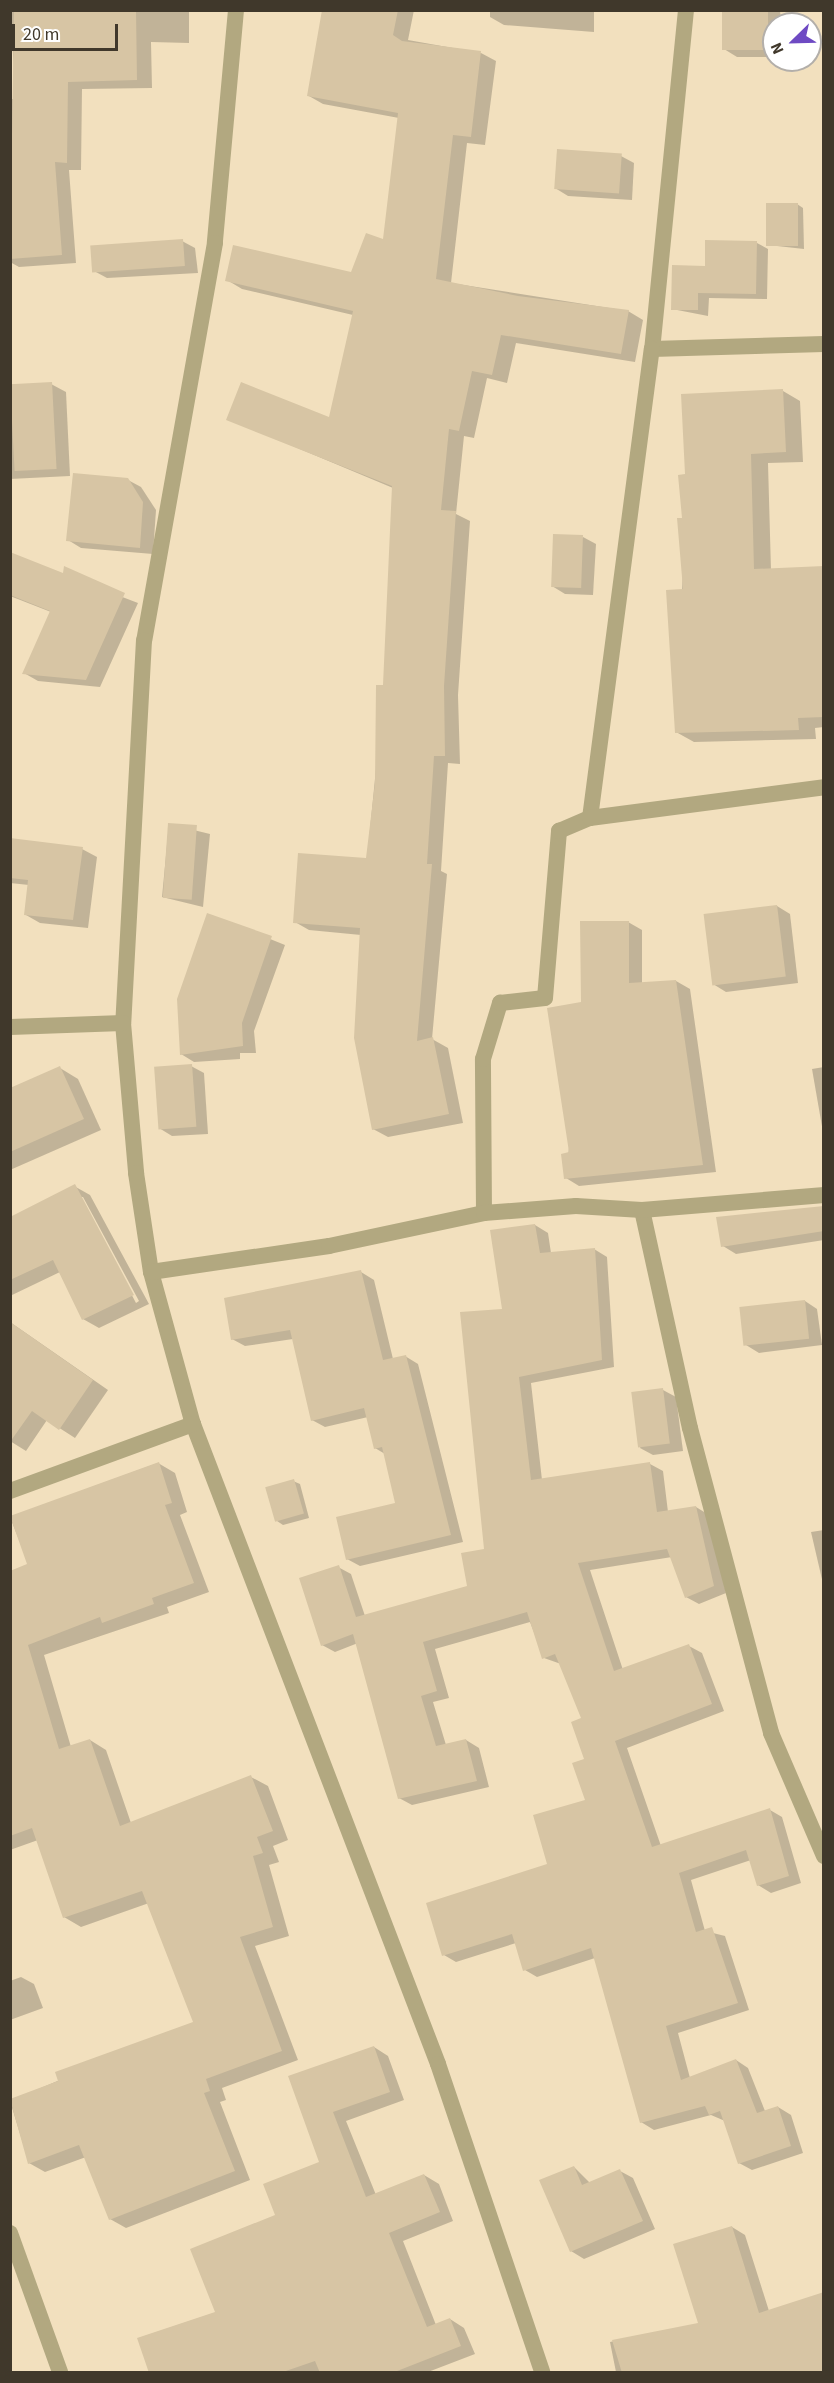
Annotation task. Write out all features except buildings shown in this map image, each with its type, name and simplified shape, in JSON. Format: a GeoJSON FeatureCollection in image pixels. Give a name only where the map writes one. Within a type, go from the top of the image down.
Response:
{"type":"FeatureCollection","features":[{"type":"Feature","properties":{"kind":"street"},"geometry":{"type":"LineString","coordinates":[[236,10],[215,243],[144,640],[123,1023],[151,1272],[193,1424],[438,2064],[542,2373]]}},
{"type":"Feature","properties":{"kind":"street"},"geometry":{"type":"LineString","coordinates":[[590,818],[652,349],[686,10]]}},
{"type":"Feature","properties":{"kind":"street"},"geometry":{"type":"LineString","coordinates":[[652,349],[824,344]]}},
{"type":"Feature","properties":{"kind":"street"},"geometry":{"type":"LineString","coordinates":[[484,1213],[483,1059],[500,1003],[545,998],[560,831],[590,818],[824,787]]}},
{"type":"Feature","properties":{"kind":"street"},"geometry":{"type":"LineString","coordinates":[[10,1028],[123,1023]]}},
{"type":"Feature","properties":{"kind":"street"},"geometry":{"type":"LineString","coordinates":[[151,1272],[329,1246],[484,1213],[576,1206],[642,1210],[824,1195]]}},
{"type":"Feature","properties":{"kind":"street"},"geometry":{"type":"LineString","coordinates":[[642,1210],[690,1428],[771,1733],[824,1856]]}},
{"type":"Feature","properties":{"kind":"street"},"geometry":{"type":"LineString","coordinates":[[10,1491],[193,1424]]}},
{"type":"Feature","properties":{"kind":"street"},"geometry":{"type":"LineString","coordinates":[[10,2233],[60,2373]]}}]}
